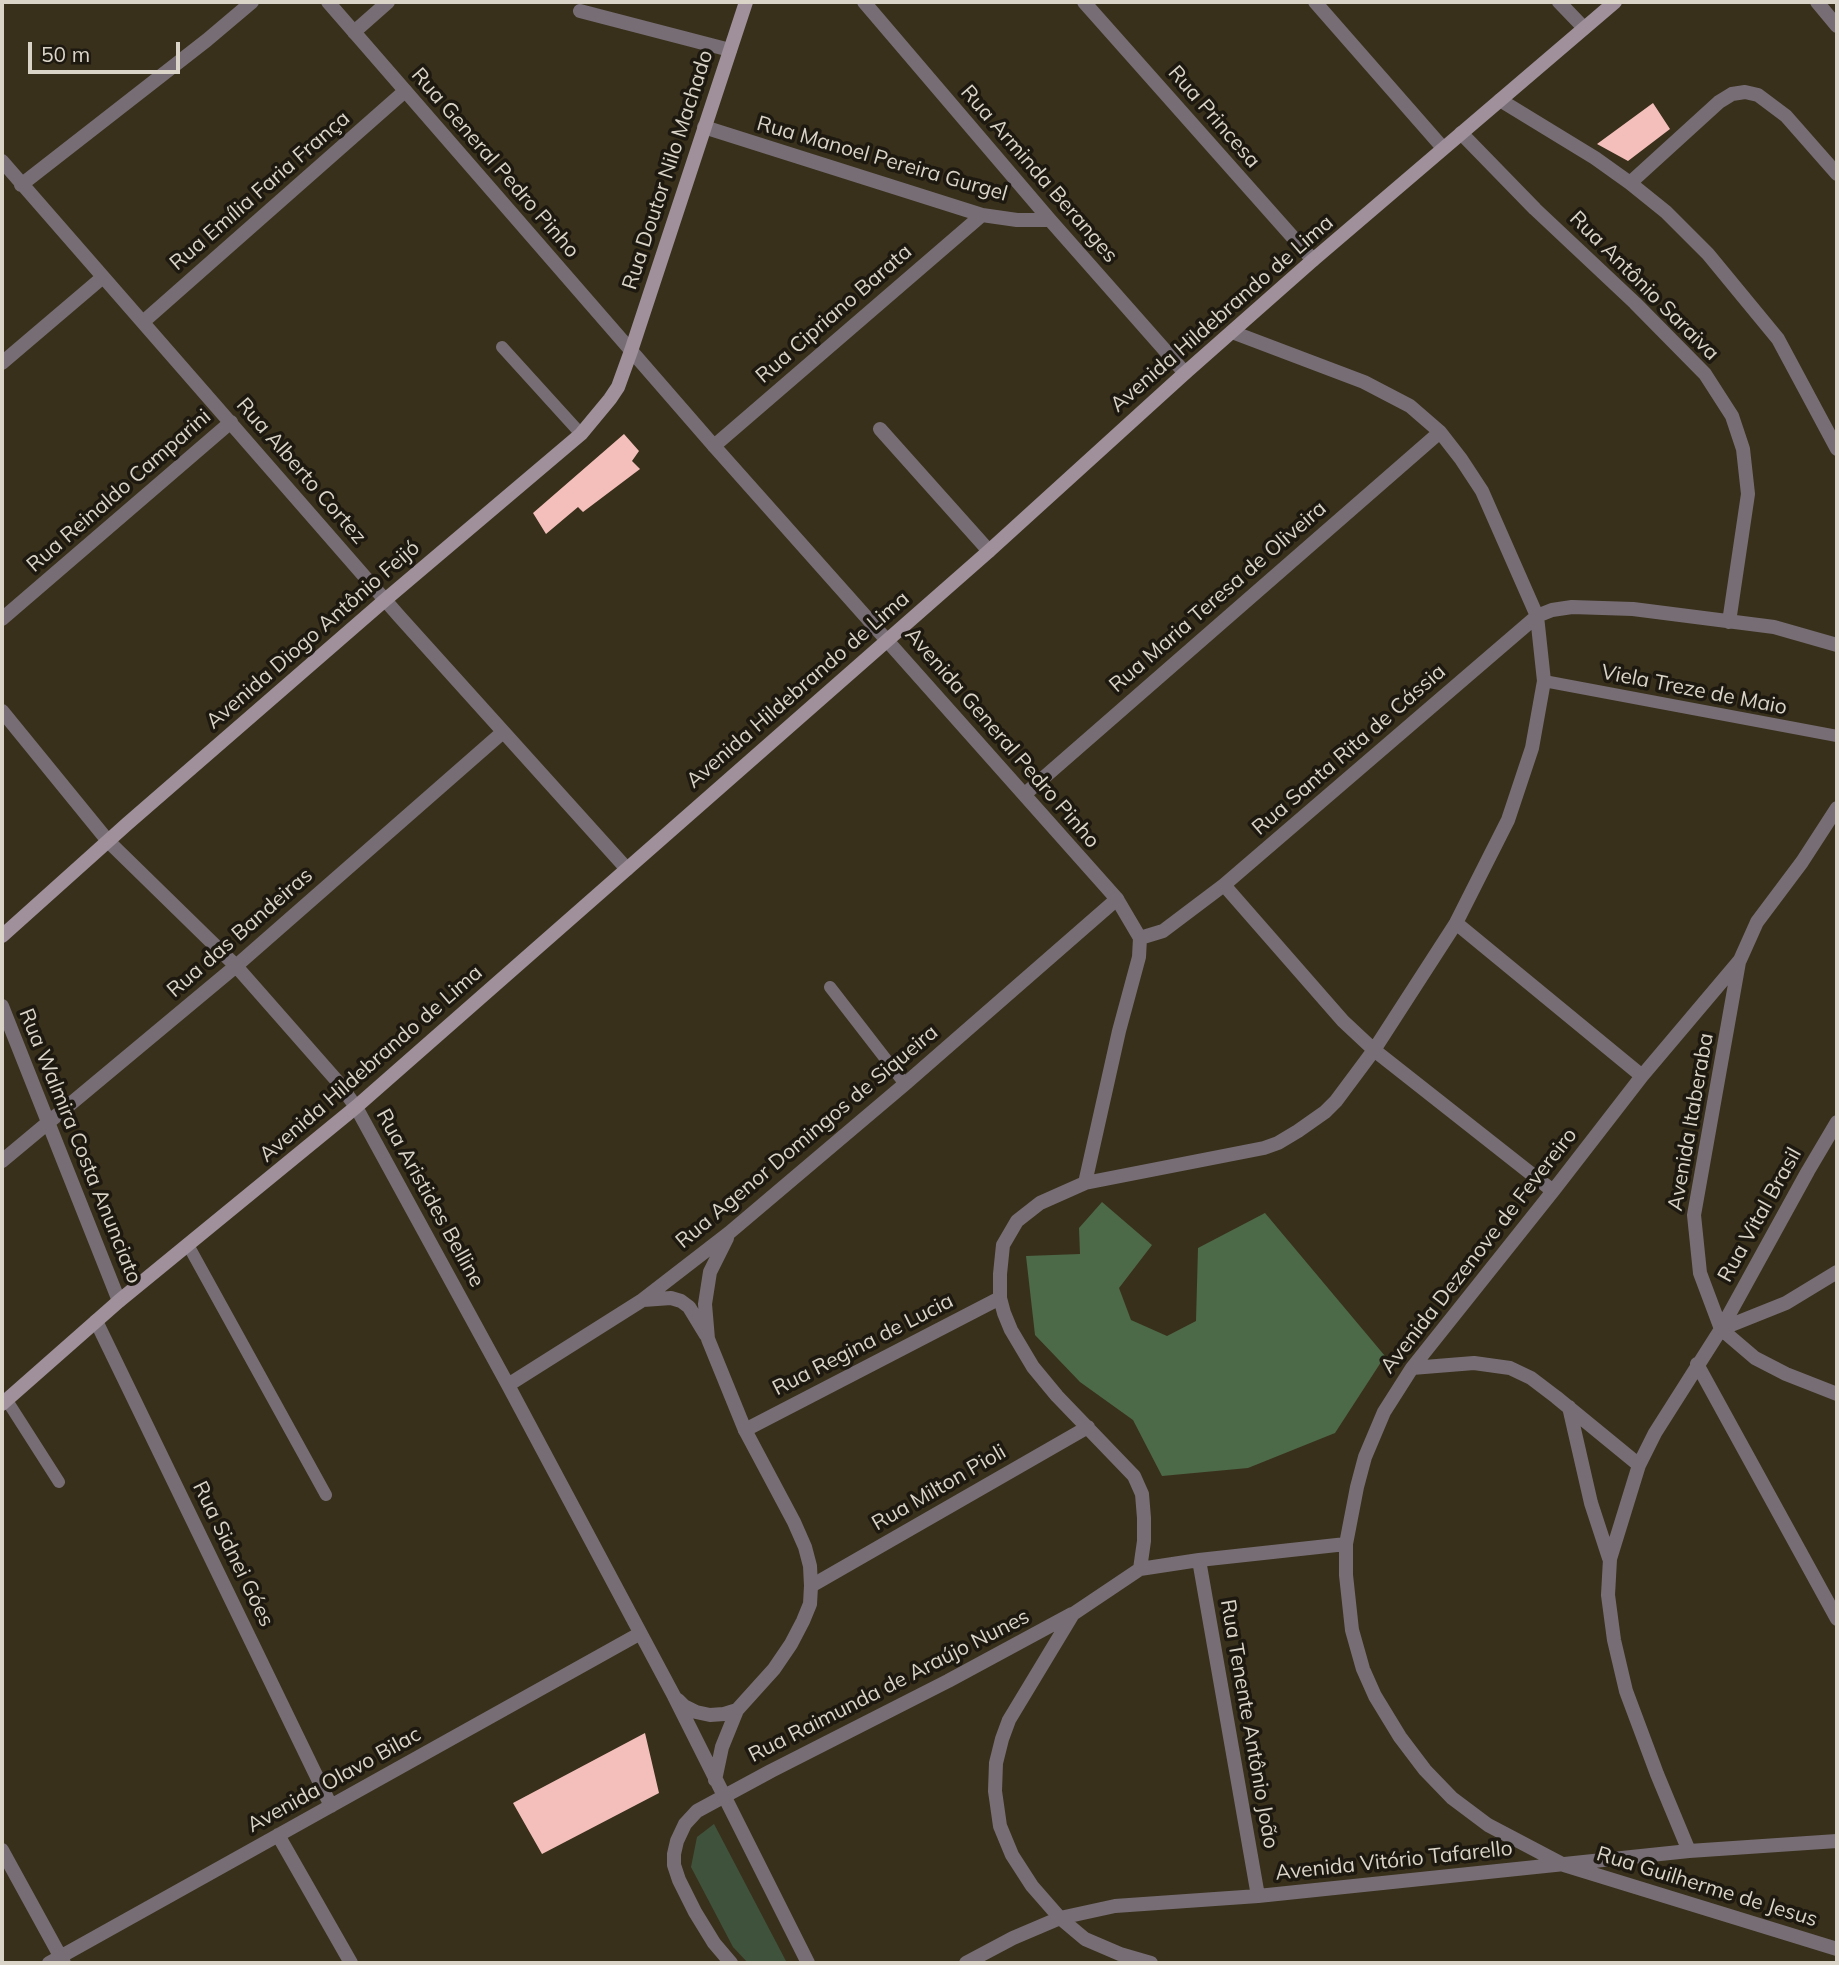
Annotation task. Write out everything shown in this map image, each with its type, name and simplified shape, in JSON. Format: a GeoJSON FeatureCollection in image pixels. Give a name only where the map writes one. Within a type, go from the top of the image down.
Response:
{"type":"FeatureCollection","features":[{"type":"Feature","properties":{"kind":"main road","name":"Rua Doutor Nilo Machado"},"geometry":{"type":"LineString","coordinates":[[631,351],[746,2]]}},
{"type":"Feature","properties":{"kind":"main road","name":"Avenida Hildebrando de Lima"},"geometry":{"type":"LineString","coordinates":[[4,1402],[96,1321],[356,1107],[989,551],[1313,260],[1615,2]]}},
{"type":"Feature","properties":{"kind":"main road","name":"Avenida Diogo Antônio Feijó"},"geometry":{"type":"LineString","coordinates":[[4,930],[581,434],[618,387],[631,351]]}},
{"type":"Feature","properties":{"kind":"street"},"geometry":{"type":"LineString","coordinates":[[21,185],[252,2]]}},
{"type":"Feature","properties":{"kind":"street","name":"Rua General Pedro Pinho"},"geometry":{"type":"LineString","coordinates":[[328,2],[631,351]]}},
{"type":"Feature","properties":{"kind":"street"},"geometry":{"type":"LineString","coordinates":[[354,32],[388,2]]}},
{"type":"Feature","properties":{"kind":"street","name":"Rua Arminda Beranges"},"geometry":{"type":"LineString","coordinates":[[864,2],[1185,373]]}},
{"type":"Feature","properties":{"kind":"street","name":"Rua Princesa"},"geometry":{"type":"LineString","coordinates":[[1084,2],[1313,260]]}},
{"type":"Feature","properties":{"kind":"street"},"geometry":{"type":"LineString","coordinates":[[1315,2],[1443,148]]}},
{"type":"Feature","properties":{"kind":"street"},"geometry":{"type":"LineString","coordinates":[[1559,2],[1584,28]]}},
{"type":"Feature","properties":{"kind":"street"},"geometry":{"type":"LineString","coordinates":[[1817,2],[1837,26]]}},
{"type":"Feature","properties":{"kind":"street"},"geometry":{"type":"LineString","coordinates":[[580,10],[730,50]]}},
{"type":"Feature","properties":{"kind":"street","name":"Rua Emília Faria França"},"geometry":{"type":"LineString","coordinates":[[144,322],[405,91]]}},
{"type":"Feature","properties":{"kind":"street"},"geometry":{"type":"LineString","coordinates":[[1630,183],[1719,102],[1732,94],[1745,92],[1758,96],[1786,116],[1837,174]]}},
{"type":"Feature","properties":{"kind":"street"},"geometry":{"type":"LineString","coordinates":[[1500,100],[1595,158],[1630,183],[1666,212],[1708,254],[1778,339],[1837,449]]}},
{"type":"Feature","properties":{"kind":"street","name":"Rua Manoel Pereira Gurgel"},"geometry":{"type":"LineString","coordinates":[[704,127],[982,215],[1017,220],[1050,220]]}},
{"type":"Feature","properties":{"kind":"street","name":"Rua Antônio Saraiva"},"geometry":{"type":"LineString","coordinates":[[1461,133],[1705,374],[1732,416],[1743,449],[1748,494],[1729,622]]}},
{"type":"Feature","properties":{"kind":"street","name":"Rua Alberto Cortez"},"geometry":{"type":"LineString","coordinates":[[2,161],[385,600],[627,869]]}},
{"type":"Feature","properties":{"kind":"street","name":"Rua Cipriano Barata"},"geometry":{"type":"LineString","coordinates":[[714,446],[982,215]]}},
{"type":"Feature","properties":{"kind":"street"},"geometry":{"type":"LineString","coordinates":[[2,363],[103,277]]}},
{"type":"Feature","properties":{"kind":"street"},"geometry":{"type":"LineString","coordinates":[[1232,332],[1363,382],[1410,406],[1440,432],[1461,459],[1482,491],[1537,616],[1544,681],[1532,748],[1508,820],[1456,923],[1374,1050],[1331,1107],[1298,1131],[1264,1148],[1085,1183],[1040,1203],[1017,1221],[1003,1245],[1000,1298],[1011,1330],[1033,1367],[1134,1476],[1142,1494],[1144,1518],[1140,1569],[1346,1544]]}},
{"type":"Feature","properties":{"kind":"street","name":"Avenida General Pedro Pinho"},"geometry":{"type":"LineString","coordinates":[[631,351],[1117,899],[1140,938]]}},
{"type":"Feature","properties":{"kind":"street","name":"Rua Reinaldo Camparini"},"geometry":{"type":"LineString","coordinates":[[2,619],[231,422]]}},
{"type":"Feature","properties":{"kind":"street"},"geometry":{"type":"LineString","coordinates":[[880,429],[989,551]]}},
{"type":"Feature","properties":{"kind":"street","name":"Rua Maria Teresa de Oliveira"},"geometry":{"type":"LineString","coordinates":[[1025,794],[1440,432]]}},
{"type":"Feature","properties":{"kind":"street","name":"Rua Santa Rita de Cássia"},"geometry":{"type":"LineString","coordinates":[[1140,938],[1163,932],[1224,886],[1537,616],[1552,610],[1633,609],[1774,627],[1837,645]]}},
{"type":"Feature","properties":{"kind":"street","name":"Rua Aristides Belline"},"geometry":{"type":"LineString","coordinates":[[2,710],[108,841],[236,966],[338,1082],[356,1107],[674,1696],[808,1963]]}},
{"type":"Feature","properties":{"kind":"street","name":"Rua das Bandeiras"},"geometry":{"type":"LineString","coordinates":[[2,1161],[236,966],[503,732]]}},
{"type":"Feature","properties":{"kind":"street","name":"Avenida Dezenove de Fevereiro"},"geometry":{"type":"LineString","coordinates":[[1564,1865],[1488,1825],[1452,1798],[1425,1770],[1400,1737],[1375,1696],[1363,1669],[1352,1630],[1346,1575],[1346,1544],[1357,1487],[1365,1457],[1384,1412],[1412,1368],[1642,1076],[1740,960],[1757,922],[1802,862],[1837,808]]}},
{"type":"Feature","properties":{"kind":"street"},"geometry":{"type":"LineString","coordinates":[[1224,886],[1343,1021],[1374,1050],[1553,1191]]}},
{"type":"Feature","properties":{"kind":"street","name":"Rua Agenor Domingos de Siqueira"},"geometry":{"type":"LineString","coordinates":[[508,1385],[641,1301],[729,1233],[1117,899]]}},
{"type":"Feature","properties":{"kind":"street"},"geometry":{"type":"LineString","coordinates":[[1456,923],[1642,1076]]}},
{"type":"Feature","properties":{"kind":"street"},"geometry":{"type":"LineString","coordinates":[[1085,1183],[1119,1031],[1139,957],[1140,938]]}},
{"type":"Feature","properties":{"kind":"street","name":"Avenida Itaberaba"},"geometry":{"type":"LineString","coordinates":[[1721,1329],[1700,1273],[1694,1215],[1740,960]]}},
{"type":"Feature","properties":{"kind":"street","name":"Rua Walmira Costa Anunciato"},"geometry":{"type":"LineString","coordinates":[[2,1006],[120,1301]]}},
{"type":"Feature","properties":{"kind":"street","name":"Rua Vital Brasil"},"geometry":{"type":"LineString","coordinates":[[1610,1559],[1639,1465],[1655,1433],[1721,1329],[1837,1122]]}},
{"type":"Feature","properties":{"kind":"street"},"geometry":{"type":"LineString","coordinates":[[708,1339],[705,1304],[710,1272],[729,1233]]}},
{"type":"Feature","properties":{"kind":"street"},"geometry":{"type":"LineString","coordinates":[[1837,1272],[1786,1303],[1721,1329],[1755,1358],[1786,1374],[1837,1394]]}},
{"type":"Feature","properties":{"kind":"street"},"geometry":{"type":"LineString","coordinates":[[641,1301],[671,1298],[689,1307],[708,1339],[745,1430],[794,1522],[810,1566],[810,1604],[803,1621],[774,1669],[737,1710],[722,1747],[715,1780]]}},
{"type":"Feature","properties":{"kind":"street","name":"Rua Regina de Lucia"},"geometry":{"type":"LineString","coordinates":[[745,1430],[1000,1298]]}},
{"type":"Feature","properties":{"kind":"street","name":"Rua Sidnei Góes"},"geometry":{"type":"LineString","coordinates":[[96,1321],[331,1806]]}},
{"type":"Feature","properties":{"kind":"street"},"geometry":{"type":"LineString","coordinates":[[1412,1368],[1474,1363],[1510,1368],[1531,1378],[1639,1465]]}},
{"type":"Feature","properties":{"kind":"street"},"geometry":{"type":"LineString","coordinates":[[1697,1364],[1837,1619]]}},
{"type":"Feature","properties":{"kind":"street"},"geometry":{"type":"LineString","coordinates":[[1569,1407],[1591,1503],[1610,1559],[1608,1595],[1614,1640],[1626,1691],[1689,1851]]}},
{"type":"Feature","properties":{"kind":"street","name":"Rua Milton Pioli"},"geometry":{"type":"LineString","coordinates":[[811,1586],[1088,1427]]}},
{"type":"Feature","properties":{"kind":"street","name":"Rua Tenente Antônio João"},"geometry":{"type":"LineString","coordinates":[[1199,1560],[1258,1896]]}},
{"type":"Feature","properties":{"kind":"street","name":"Rua Raimunda de Araújo Nunes"},"geometry":{"type":"LineString","coordinates":[[731,1963],[695,1912],[674,1865],[677,1841],[685,1824],[697,1811],[1073,1614],[1140,1569]]}},
{"type":"Feature","properties":{"kind":"street"},"geometry":{"type":"LineString","coordinates":[[1073,1614],[1009,1720],[1002,1739],[996,1763],[995,1791],[1000,1826],[1012,1855],[1032,1886],[1060,1918],[1085,1939],[1120,1954],[1151,1963]]}},
{"type":"Feature","properties":{"kind":"street","name":"Avenida Olavo Bilac"},"geometry":{"type":"LineString","coordinates":[[58,1961],[639,1634]]}},
{"type":"Feature","properties":{"kind":"street"},"geometry":{"type":"LineString","coordinates":[[674,1696],[684,1706],[696,1712],[724,1714],[737,1710]]}},
{"type":"Feature","properties":{"kind":"street"},"geometry":{"type":"LineString","coordinates":[[278,1835],[351,1963]]}},
{"type":"Feature","properties":{"kind":"street","name":"Avenida Vitório Tafarello"},"geometry":{"type":"LineString","coordinates":[[966,1963],[1013,1938],[1060,1918],[1115,1906],[1258,1896],[1689,1851],[1837,1841]]}},
{"type":"Feature","properties":{"kind":"street"},"geometry":{"type":"LineString","coordinates":[[2,1850],[58,1961]]}},
{"type":"Feature","properties":{"kind":"street","name":"Rua Guilherme de Jesus"},"geometry":{"type":"LineString","coordinates":[[1564,1865],[1837,1949]]}},
{"type":"Feature","properties":{"kind":"lane"},"geometry":{"type":"LineString","coordinates":[[502,346],[581,434]]}},
{"type":"Feature","properties":{"kind":"lane","name":"Viela Treze de Maio"},"geometry":{"type":"LineString","coordinates":[[1544,681],[1837,736]]}},
{"type":"Feature","properties":{"kind":"lane"},"geometry":{"type":"LineString","coordinates":[[830,986],[905,1084]]}},
{"type":"Feature","properties":{"kind":"lane"},"geometry":{"type":"LineString","coordinates":[[188,1245],[326,1495]]}},
{"type":"Feature","properties":{"kind":"lane"},"geometry":{"type":"LineString","coordinates":[[4,1402],[59,1482]]}},
{"type":"Feature","properties":{"kind":"green space"},"geometry":{"type":"Polygon","coordinates":[[[1102,1202],[1152,1245],[1119,1288],[1131,1320],[1167,1336],[1196,1321],[1198,1248],[1265,1213],[1385,1356],[1335,1433],[1248,1468],[1162,1476],[1133,1420],[1080,1382],[1035,1335],[1026,1256],[1080,1254],[1079,1228],[1102,1202]]]}},
{"type":"Feature","properties":{"kind":"green space"},"geometry":{"type":"Polygon","coordinates":[[[714,1824],[787,1963],[748,1963],[733,1947],[691,1867],[697,1837],[714,1824]]]}},
{"type":"Feature","properties":{"kind":"building"},"geometry":{"type":"Polygon","coordinates":[[[1653,103],[1670,129],[1628,161],[1597,144],[1653,103]]]}},
{"type":"Feature","properties":{"kind":"building"},"geometry":{"type":"Polygon","coordinates":[[[624,434],[639,451],[632,461],[640,469],[583,512],[578,507],[546,534],[533,513],[624,434]]]}},
{"type":"Feature","properties":{"kind":"building"},"geometry":{"type":"Polygon","coordinates":[[[645,1733],[659,1793],[542,1854],[513,1803],[645,1733]]]}}]}
